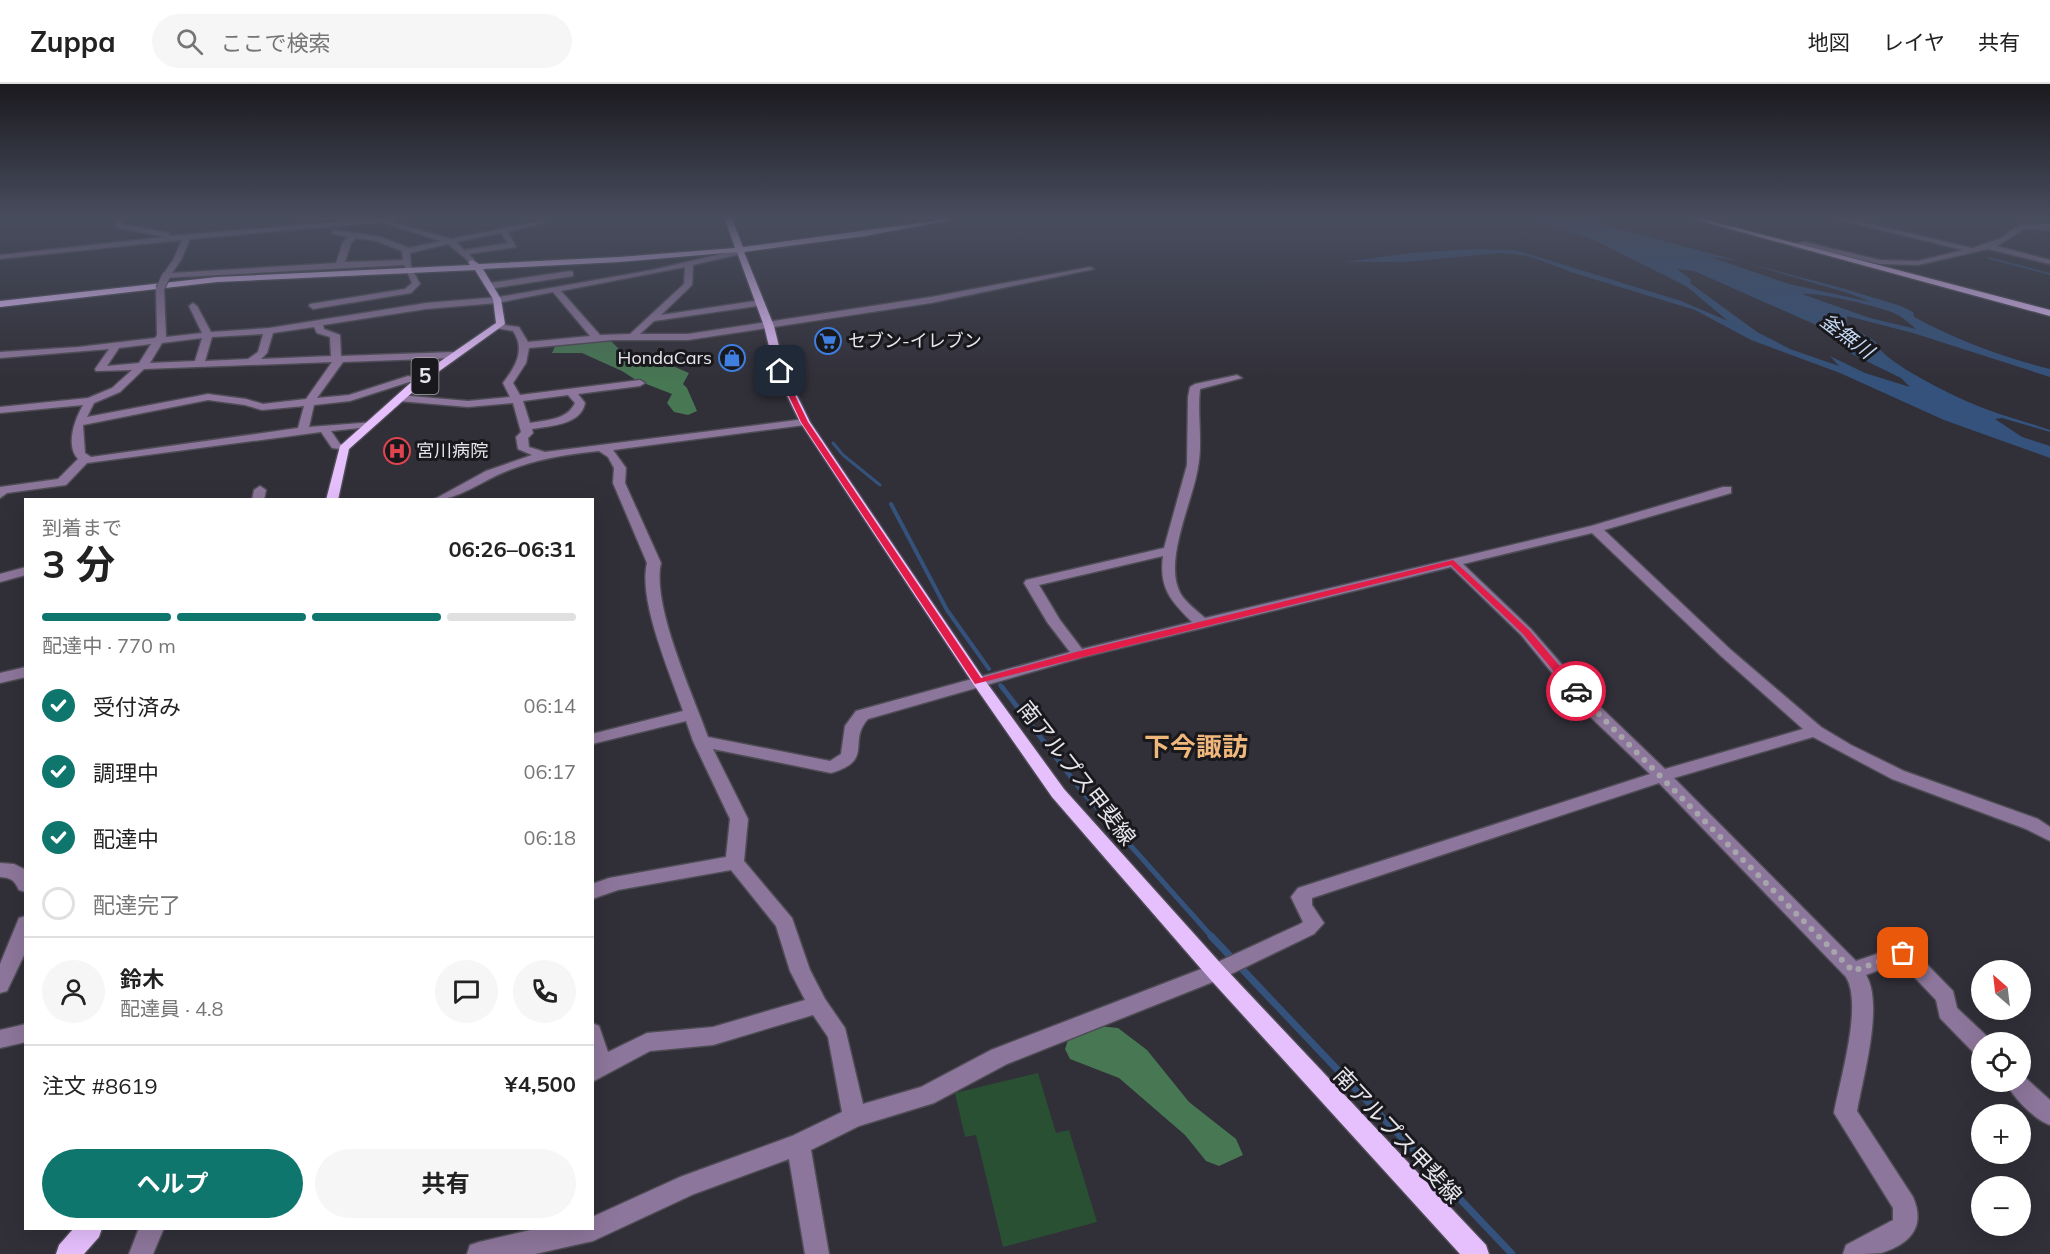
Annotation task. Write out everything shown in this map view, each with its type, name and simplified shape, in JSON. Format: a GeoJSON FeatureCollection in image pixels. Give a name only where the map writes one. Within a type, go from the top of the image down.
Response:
{"type":"FeatureCollection","features":[{"type":"Feature","properties":{"kind":"main road"},"geometry":{"type":"LineString","coordinates":[[0,302],[202,281],[304,274]]}},
{"type":"Feature","properties":{"kind":"main road"},"geometry":{"type":"LineString","coordinates":[[481,274],[496,300],[502,318],[499,326]]}},
{"type":"Feature","properties":{"kind":"main road","name":"南アルプス甲斐線"},"geometry":{"type":"LineString","coordinates":[[753,274],[780,371],[805,422],[979,682],[1058,793],[1216,972],[1477,1254]]}},
{"type":"Feature","properties":{"kind":"main road"},"geometry":{"type":"LineString","coordinates":[[1906,274],[2050,313]]}},
{"type":"Feature","properties":{"kind":"main road","name":"5"},"geometry":{"type":"LineString","coordinates":[[344,448],[420,380],[499,326]]}},
{"type":"Feature","properties":{"kind":"main road"},"geometry":{"type":"LineString","coordinates":[[332,498],[344,448]]}},
{"type":"Feature","properties":{"kind":"main road"},"geometry":{"type":"LineString","coordinates":[[68,1254],[88,1230]]}},
{"type":"Feature","properties":{"kind":"street"},"geometry":{"type":"LineString","coordinates":[[0,410],[90,401],[116,390],[143,366],[162,335],[160,289],[166,276],[201,274]]}},
{"type":"Feature","properties":{"kind":"street"},"geometry":{"type":"LineString","coordinates":[[313,306],[340,297],[408,291],[416,284],[411,274]]}},
{"type":"Feature","properties":{"kind":"street"},"geometry":{"type":"LineString","coordinates":[[489,286],[554,274]]}},
{"type":"Feature","properties":{"kind":"street"},"geometry":{"type":"LineString","coordinates":[[569,274],[575,286]]}},
{"type":"Feature","properties":{"kind":"street"},"geometry":{"type":"LineString","coordinates":[[0,355],[269,331],[426,306],[496,300],[639,274]]}},
{"type":"Feature","properties":{"kind":"street"},"geometry":{"type":"LineString","coordinates":[[633,336],[688,285],[690,274]]}},
{"type":"Feature","properties":{"kind":"street"},"geometry":{"type":"LineString","coordinates":[[525,345],[633,336],[679,338],[931,300],[1066,274]]}},
{"type":"Feature","properties":{"kind":"street"},"geometry":{"type":"LineString","coordinates":[[556,290],[597,338]]}},
{"type":"Feature","properties":{"kind":"street"},"geometry":{"type":"LineString","coordinates":[[340,297],[347,320]]}},
{"type":"Feature","properties":{"kind":"street"},"geometry":{"type":"LineString","coordinates":[[724,298],[730,307]]}},
{"type":"Feature","properties":{"kind":"street"},"geometry":{"type":"LineString","coordinates":[[652,319],[761,303]]}},
{"type":"Feature","properties":{"kind":"street"},"geometry":{"type":"LineString","coordinates":[[193,306],[208,335],[199,364]]}},
{"type":"Feature","properties":{"kind":"street"},"geometry":{"type":"LineString","coordinates":[[303,431],[310,401],[338,360],[335,335],[320,331],[318,324]]}},
{"type":"Feature","properties":{"kind":"street"},"geometry":{"type":"LineString","coordinates":[[499,326],[516,329],[523,337],[525,345],[523,360],[508,383],[522,409],[527,433],[522,437],[524,449],[543,455]]}},
{"type":"Feature","properties":{"kind":"street"},"geometry":{"type":"LineString","coordinates":[[250,363],[262,353],[269,331]]}},
{"type":"Feature","properties":{"kind":"street"},"geometry":{"type":"LineString","coordinates":[[116,346],[100,369],[338,360],[412,354],[454,355]]}},
{"type":"Feature","properties":{"kind":"street"},"geometry":{"type":"LineString","coordinates":[[0,362],[12,354]]}},
{"type":"Feature","properties":{"kind":"street"},"geometry":{"type":"LineString","coordinates":[[1202,624],[1172,592],[1168,574],[1171,550],[1193,467],[1195,443],[1192,402],[1195,387],[1238,378]]}},
{"type":"Feature","properties":{"kind":"street"},"geometry":{"type":"LineString","coordinates":[[80,422],[208,397],[246,402],[262,407],[351,398],[408,379],[420,380]]}},
{"type":"Feature","properties":{"kind":"street"},"geometry":{"type":"LineString","coordinates":[[399,398],[430,399],[452,405],[478,404],[640,383]]}},
{"type":"Feature","properties":{"kind":"street"},"geometry":{"type":"LineString","coordinates":[[526,428],[563,421],[579,408],[580,403],[570,391]]}},
{"type":"Feature","properties":{"kind":"street"},"geometry":{"type":"LineString","coordinates":[[90,401],[80,422],[79,454],[84,459],[91,460],[324,428],[370,424]]}},
{"type":"Feature","properties":{"kind":"street"},"geometry":{"type":"LineString","coordinates":[[443,498],[489,474],[543,455],[573,449],[680,440],[805,422]]}},
{"type":"Feature","properties":{"kind":"street"},"geometry":{"type":"LineString","coordinates":[[324,428],[336,446],[344,448]]}},
{"type":"Feature","properties":{"kind":"street"},"geometry":{"type":"LineString","coordinates":[[602,448],[612,455],[620,468],[619,483],[654,563],[651,575],[659,620],[701,741],[739,819],[735,862],[785,923],[800,971],[818,1005],[838,1034],[854,1117]]}},
{"type":"Feature","properties":{"kind":"street"},"geometry":{"type":"LineString","coordinates":[[1,492],[62,482],[84,459]]}},
{"type":"Feature","properties":{"kind":"street"},"geometry":{"type":"LineString","coordinates":[[701,741],[831,767],[843,763],[852,753],[853,725],[862,715],[1080,654],[1595,529],[1727,490]]}},
{"type":"Feature","properties":{"kind":"street"},"geometry":{"type":"LineString","coordinates":[[1595,529],[1726,653],[1815,731],[1845,749],[1898,775],[2032,824],[2050,835]]}},
{"type":"Feature","properties":{"kind":"street"},"geometry":{"type":"LineString","coordinates":[[1080,654],[1054,622],[1031,583],[1171,550]]}},
{"type":"Feature","properties":{"kind":"street"},"geometry":{"type":"LineString","coordinates":[[1453,562],[1526,632],[1586,703],[1662,776],[1853,971],[1862,986],[1863,1016],[1845,1113],[1905,1206],[1905,1227],[1855,1254]]}},
{"type":"Feature","properties":{"kind":"street"},"geometry":{"type":"LineString","coordinates":[[0,578],[24,572]]}},
{"type":"Feature","properties":{"kind":"street"},"geometry":{"type":"LineString","coordinates":[[0,678],[24,672]]}},
{"type":"Feature","properties":{"kind":"street"},"geometry":{"type":"LineString","coordinates":[[594,739],[692,714]]}},
{"type":"Feature","properties":{"kind":"street"},"geometry":{"type":"LineString","coordinates":[[594,1229],[688,1185],[798,1145],[854,1117],[927,1096],[999,1057],[1216,972],[1307,929],[1314,923],[1303,907],[1300,897],[1305,893],[1662,776],[1815,731]]}},
{"type":"Feature","properties":{"kind":"street"},"geometry":{"type":"LineString","coordinates":[[594,891],[616,883],[735,862]]}},
{"type":"Feature","properties":{"kind":"street"},"geometry":{"type":"LineString","coordinates":[[0,870],[14,871],[24,878]]}},
{"type":"Feature","properties":{"kind":"street"},"geometry":{"type":"LineString","coordinates":[[0,985],[24,935]]}},
{"type":"Feature","properties":{"kind":"street"},"geometry":{"type":"LineString","coordinates":[[1853,971],[1903,953],[1946,997],[1947,1012],[1971,1035]]}},
{"type":"Feature","properties":{"kind":"street"},"geometry":{"type":"LineString","coordinates":[[594,1040],[598,1069],[647,1042],[713,1036],[818,1005]]}},
{"type":"Feature","properties":{"kind":"street"},"geometry":{"type":"LineString","coordinates":[[0,1038],[24,1033]]}},
{"type":"Feature","properties":{"kind":"street"},"geometry":{"type":"LineString","coordinates":[[2027,1092],[2050,1115]]}},
{"type":"Feature","properties":{"kind":"street"},"geometry":{"type":"LineString","coordinates":[[798,1145],[818,1254]]}},
{"type":"Feature","properties":{"kind":"street"},"geometry":{"type":"LineString","coordinates":[[141,1254],[151,1230]]}},
{"type":"Feature","properties":{"kind":"street"},"geometry":{"type":"LineString","coordinates":[[479,1254],[588,1230]]}},
{"type":"Feature","properties":{"kind":"green space"},"geometry":{"type":"Polygon","coordinates":[[[605,340],[612,342],[621,351],[654,358],[689,373],[683,384],[697,411],[688,415],[674,412],[667,403],[672,394],[636,380],[582,353],[552,353],[556,344],[605,340]]]}},
{"type":"Feature","properties":{"kind":"green space"},"geometry":{"type":"Polygon","coordinates":[[[1099,1026],[1118,1028],[1147,1050],[1189,1102],[1236,1139],[1243,1155],[1219,1166],[1206,1161],[1185,1135],[1119,1078],[1070,1059],[1065,1049],[1068,1040],[1099,1026]]]}},
{"type":"Feature","properties":{"kind":"green space"},"geometry":{"type":"Polygon","coordinates":[[[1038,1073],[1056,1133],[1069,1130],[1097,1222],[1003,1247],[976,1135],[965,1137],[955,1093],[1038,1073]]]}},
{"type":"Feature","properties":{"kind":"water","name":"釜無川"},"geometry":{"type":"Polygon","coordinates":[[[1576,274],[1592,274],[1681,301],[1728,321],[1686,286],[1661,274],[1683,274],[1691,280],[1690,283],[1757,332],[1790,349],[1839,366],[1830,356],[1865,373],[1910,387],[1901,378],[1852,354],[1839,341],[1814,324],[1700,274],[1759,274],[1789,284],[1871,302],[1782,274],[1845,289],[1901,306],[1913,312],[1914,317],[1980,347],[2050,369],[2050,377],[1913,333],[1847,316],[1847,324],[1876,342],[1889,358],[1918,376],[1981,407],[2050,430],[2050,432],[2002,418],[1995,419],[2022,437],[2050,446],[2050,458],[1944,420],[1840,373],[1751,340],[1695,310],[1576,274]],[[1802,294],[1870,318],[1916,329],[1900,316],[1879,308],[1835,298],[1802,294]]]}},
{"type":"Feature","properties":{"kind":"waterway"},"geometry":{"type":"LineString","coordinates":[[833,443],[843,455],[880,485]]}},
{"type":"Feature","properties":{"kind":"waterway"},"geometry":{"type":"LineString","coordinates":[[891,504],[947,610],[989,669]]}},
{"type":"Feature","properties":{"kind":"waterway"},"geometry":{"type":"LineString","coordinates":[[1000,685],[1003,689]]}},
{"type":"Feature","properties":{"kind":"waterway"},"geometry":{"type":"LineString","coordinates":[[1002,687],[1081,790],[1213,938]]}},
{"type":"Feature","properties":{"kind":"waterway"},"geometry":{"type":"LineString","coordinates":[[1211,936],[1229,955]]}},
{"type":"Feature","properties":{"kind":"waterway"},"geometry":{"type":"LineString","coordinates":[[1243,970],[1512,1254]]}},
{"type":"Feature","properties":{"kind":"way so far"},"geometry":{"type":"LineString","coordinates":[[1576,691],[1853,971],[1903,953]]}},
{"type":"Feature","properties":{"kind":"place","name":"セブン-イレブン"},"geometry":{"type":"Point","coordinates":[828,341]}},
{"type":"Feature","properties":{"kind":"place","name":"HondaCars"},"geometry":{"type":"Point","coordinates":[732,358]}},
{"type":"Feature","properties":{"kind":"place","name":"宮川病院"},"geometry":{"type":"Point","coordinates":[397,451]}},
{"type":"Feature","properties":{"kind":"district","name":"下今諏訪"},"geometry":{"type":"Point","coordinates":[1196,747]}},
{"type":"Feature","properties":{"kind":"route"},"geometry":{"type":"LineString","coordinates":[[780,371],[805,422],[979,682],[1080,654],[1453,562],[1526,632],[1576,691]]}}]}
